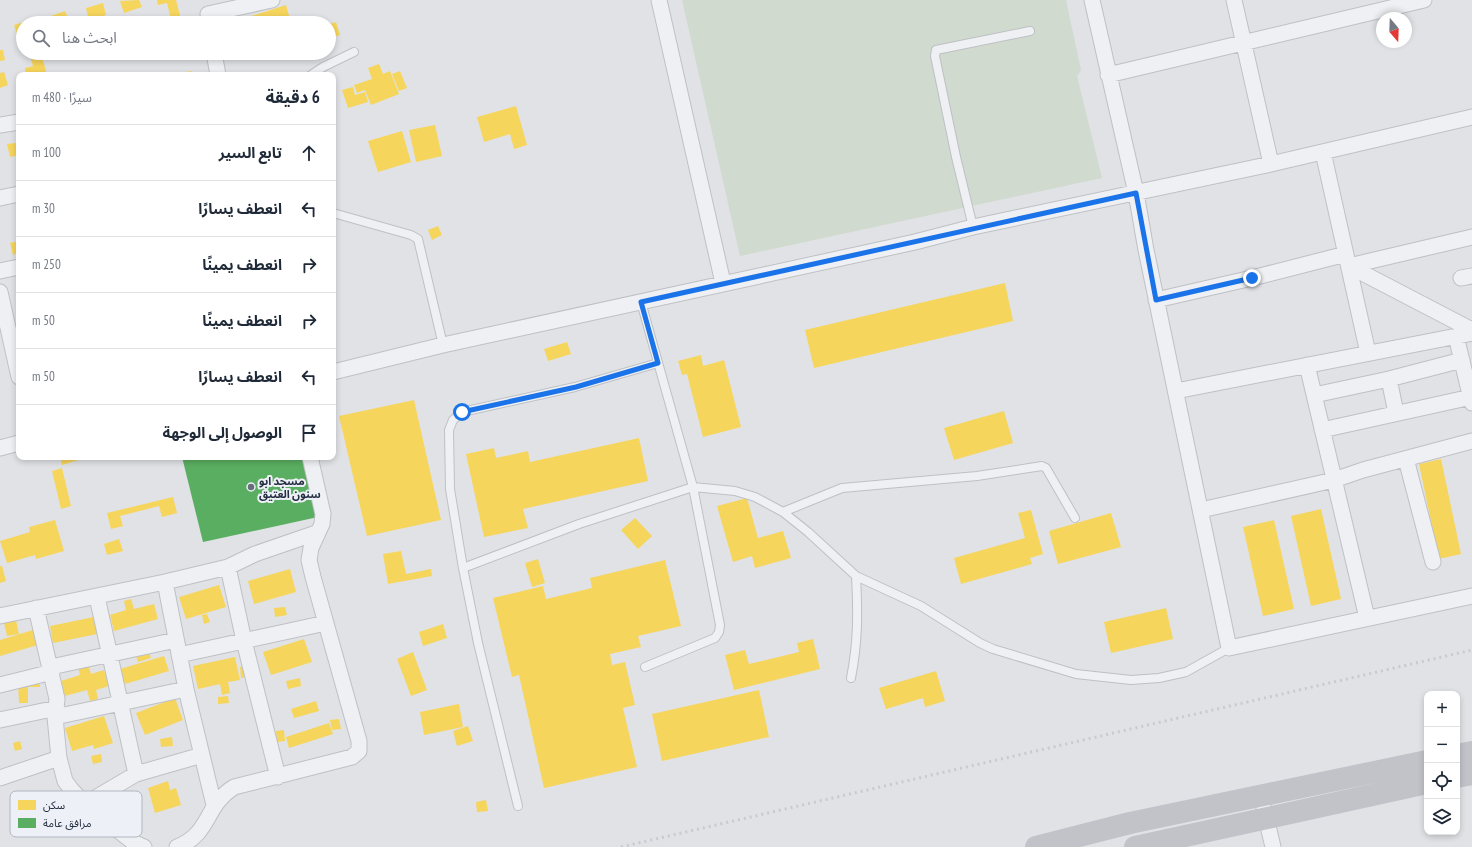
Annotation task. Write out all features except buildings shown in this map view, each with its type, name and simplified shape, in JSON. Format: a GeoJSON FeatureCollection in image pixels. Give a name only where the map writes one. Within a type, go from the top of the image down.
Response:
{"type":"FeatureCollection","features":[{"type":"Feature","properties":{"kind":"main road"},"geometry":{"type":"LineString","coordinates":[[1460,754],[1472,752]]}},
{"type":"Feature","properties":{"kind":"main road"},"geometry":{"type":"LineString","coordinates":[[1036,847],[1130,823],[1424,762]]}},
{"type":"Feature","properties":{"kind":"main road"},"geometry":{"type":"LineString","coordinates":[[1460,776],[1472,774]]}},
{"type":"Feature","properties":{"kind":"main road"},"geometry":{"type":"LineString","coordinates":[[1135,847],[1266,817],[1424,784]]}},
{"type":"Feature","properties":{"kind":"street"},"geometry":{"type":"LineString","coordinates":[[208,12],[272,0]]}},
{"type":"Feature","properties":{"kind":"street"},"geometry":{"type":"LineString","coordinates":[[659,0],[723,283]]}},
{"type":"Feature","properties":{"kind":"street"},"geometry":{"type":"LineString","coordinates":[[1092,0],[1136,193],[1156,300],[1230,648],[1472,596]]}},
{"type":"Feature","properties":{"kind":"street"},"geometry":{"type":"LineString","coordinates":[[1234,0],[1271,164]]}},
{"type":"Feature","properties":{"kind":"street"},"geometry":{"type":"LineString","coordinates":[[1108,75],[1244,44],[1424,0]]}},
{"type":"Feature","properties":{"kind":"street"},"geometry":{"type":"LineString","coordinates":[[215,60],[217,72]]}},
{"type":"Feature","properties":{"kind":"street"},"geometry":{"type":"LineString","coordinates":[[336,371],[723,283],[1271,164],[1472,116]]}},
{"type":"Feature","properties":{"kind":"street"},"geometry":{"type":"LineString","coordinates":[[0,125],[16,122]]}},
{"type":"Feature","properties":{"kind":"street"},"geometry":{"type":"LineString","coordinates":[[1323,152],[1368,353]]}},
{"type":"Feature","properties":{"kind":"street"},"geometry":{"type":"LineString","coordinates":[[0,198],[16,195]]}},
{"type":"Feature","properties":{"kind":"street"},"geometry":{"type":"LineString","coordinates":[[1156,300],[1252,278],[1472,237]]}},
{"type":"Feature","properties":{"kind":"street"},"geometry":{"type":"LineString","coordinates":[[1347,260],[1472,332]]}},
{"type":"Feature","properties":{"kind":"street"},"geometry":{"type":"LineString","coordinates":[[0,271],[16,268]]}},
{"type":"Feature","properties":{"kind":"street"},"geometry":{"type":"LineString","coordinates":[[0,292],[16,364]]}},
{"type":"Feature","properties":{"kind":"street"},"geometry":{"type":"LineString","coordinates":[[1176,391],[1472,332]]}},
{"type":"Feature","properties":{"kind":"street"},"geometry":{"type":"LineString","coordinates":[[1322,430],[1396,413],[1471,400],[1469,380],[1456,336]]}},
{"type":"Feature","properties":{"kind":"street"},"geometry":{"type":"LineString","coordinates":[[1319,394],[1389,379],[1462,360]]}},
{"type":"Feature","properties":{"kind":"street"},"geometry":{"type":"LineString","coordinates":[[1307,365],[1367,618]]}},
{"type":"Feature","properties":{"kind":"street"},"geometry":{"type":"LineString","coordinates":[[1389,379],[1396,413]]}},
{"type":"Feature","properties":{"kind":"street"},"geometry":{"type":"LineString","coordinates":[[1201,510],[1334,480],[1363,470],[1472,441]]}},
{"type":"Feature","properties":{"kind":"street"},"geometry":{"type":"LineString","coordinates":[[0,448],[16,444]]}},
{"type":"Feature","properties":{"kind":"street"},"geometry":{"type":"LineString","coordinates":[[1406,459],[1432,562]]}},
{"type":"Feature","properties":{"kind":"street"},"geometry":{"type":"LineString","coordinates":[[177,847],[189,842],[199,834],[214,805],[223,794],[234,788],[352,757],[359,751],[359,741],[309,560],[316,534],[322,524],[323,514],[311,460]]}},
{"type":"Feature","properties":{"kind":"street"},"geometry":{"type":"LineString","coordinates":[[0,616],[97,597],[228,567],[255,554],[316,534]]}},
{"type":"Feature","properties":{"kind":"street"},"geometry":{"type":"LineString","coordinates":[[228,567],[244,641],[278,777]]}},
{"type":"Feature","properties":{"kind":"street"},"geometry":{"type":"LineString","coordinates":[[165,582],[186,689],[214,805]]}},
{"type":"Feature","properties":{"kind":"street"},"geometry":{"type":"LineString","coordinates":[[97,597],[136,774]]}},
{"type":"Feature","properties":{"kind":"street"},"geometry":{"type":"LineString","coordinates":[[36,608],[51,670],[59,758],[66,781],[73,791]]}},
{"type":"Feature","properties":{"kind":"street"},"geometry":{"type":"LineString","coordinates":[[0,685],[109,654],[244,641],[326,622]]}},
{"type":"Feature","properties":{"kind":"street"},"geometry":{"type":"LineString","coordinates":[[0,719],[120,704],[186,689]]}},
{"type":"Feature","properties":{"kind":"street"},"geometry":{"type":"LineString","coordinates":[[108,791],[136,774],[202,755]]}},
{"type":"Feature","properties":{"kind":"street"},"geometry":{"type":"LineString","coordinates":[[0,778],[59,758]]}},
{"type":"Feature","properties":{"kind":"street"},"geometry":{"type":"LineString","coordinates":[[1261,795],[1272,847]]}},
{"type":"Feature","properties":{"kind":"street"},"geometry":{"type":"LineString","coordinates":[[127,837],[133,842],[144,847]]}},
{"type":"Feature","properties":{"kind":"lane"},"geometry":{"type":"LineString","coordinates":[[973,228],[954,149],[935,56],[936,50],[1030,30]]}},
{"type":"Feature","properties":{"kind":"lane"},"geometry":{"type":"LineString","coordinates":[[316,72],[354,52]]}},
{"type":"Feature","properties":{"kind":"lane"},"geometry":{"type":"LineString","coordinates":[[336,214],[412,235],[418,239],[443,346]]}},
{"type":"Feature","properties":{"kind":"lane"},"geometry":{"type":"LineString","coordinates":[[641,302],[693,487],[720,625],[719,632],[715,638],[645,667]]}},
{"type":"Feature","properties":{"kind":"lane"},"geometry":{"type":"LineString","coordinates":[[518,806],[480,651],[463,568],[450,489],[449,430],[453,420],[462,412],[576,387],[658,363]]}},
{"type":"Feature","properties":{"kind":"lane"},"geometry":{"type":"LineString","coordinates":[[782,512],[842,488],[977,476],[1042,466],[1046,468],[1075,518]]}},
{"type":"Feature","properties":{"kind":"lane"},"geometry":{"type":"LineString","coordinates":[[463,568],[579,524],[693,487],[735,491],[755,498],[782,512],[808,532],[856,576],[922,606],[980,643],[1076,674],[1131,680],[1159,678],[1186,672],[1230,648]]}},
{"type":"Feature","properties":{"kind":"lane"},"geometry":{"type":"LineString","coordinates":[[851,678],[857,648],[858,629],[856,576]]}},
{"type":"Feature","properties":{"kind":"shaded area"},"geometry":{"type":"Polygon","coordinates":[[[682,0],[1066,0],[1081,70],[1077,76],[1102,178],[740,256],[682,0]]]}},
{"type":"Feature","properties":{"kind":"railway"},"geometry":{"type":"LineString","coordinates":[[621,847],[1472,650]]}},
{"type":"Feature","properties":{"kind":"place","name":"مسجد ابو سنون العتيق"},"geometry":{"type":"Point","coordinates":[251,487]}},
{"type":"Feature","properties":{"kind":"route"},"geometry":{"type":"LineString","coordinates":[[462,412],[518,401],[576,387],[658,363],[641,302],[1136,193],[1156,300],[1252,278]]}}]}
